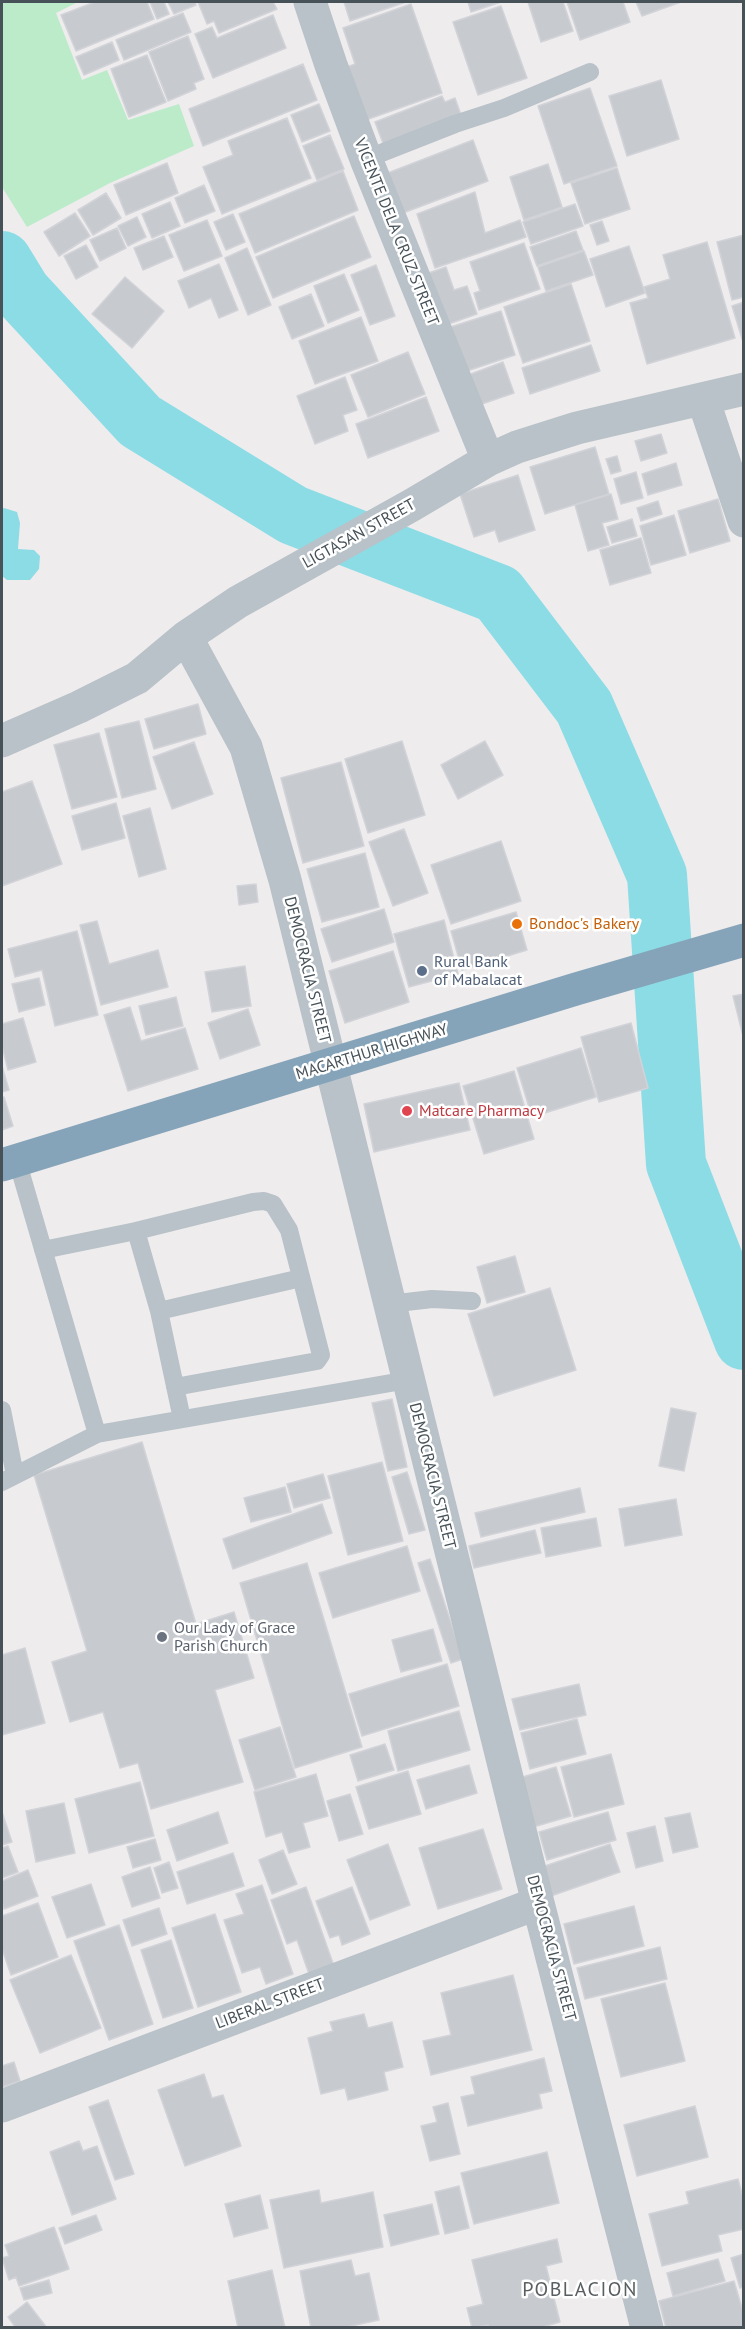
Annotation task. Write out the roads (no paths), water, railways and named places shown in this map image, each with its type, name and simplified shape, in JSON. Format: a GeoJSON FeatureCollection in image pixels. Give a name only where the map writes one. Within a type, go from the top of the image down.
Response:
{"type":"FeatureCollection","features":[{"type":"Feature","properties":{"kind":"highway","name":"MACARTHUR HIGHWAY"},"geometry":{"type":"LineString","coordinates":[[9,1163],[576,989],[744,940]]}},
{"type":"Feature","properties":{"kind":"street","name":"VICENTE DELA CRUZ STREET"},"geometry":{"type":"LineString","coordinates":[[310,2],[366,159],[488,460]]}},
{"type":"Feature","properties":{"kind":"street","name":"LIGTASAN STREET"},"geometry":{"type":"LineString","coordinates":[[2,741],[137,678],[186,637],[238,602],[488,460],[517,447],[577,428],[744,389]]}},
{"type":"Feature","properties":{"kind":"street"},"geometry":{"type":"LineString","coordinates":[[703,399],[744,521]]}},
{"type":"Feature","properties":{"kind":"street","name":"DEMOCRACIA STREET"},"geometry":{"type":"LineString","coordinates":[[186,637],[246,747],[285,880],[538,1903],[647,2328]]}},
{"type":"Feature","properties":{"kind":"street","name":"LIBERAL STREET"},"geometry":{"type":"LineString","coordinates":[[2,2106],[538,1903]]}},
{"type":"Feature","properties":{"kind":"lane"},"geometry":{"type":"LineString","coordinates":[[366,159],[455,124],[504,108],[590,72]]}},
{"type":"Feature","properties":{"kind":"lane"},"geometry":{"type":"LineString","coordinates":[[9,1163],[43,1250],[97,1434]]}},
{"type":"Feature","properties":{"kind":"lane"},"geometry":{"type":"LineString","coordinates":[[43,1250],[264,1201],[273,1204],[289,1230],[321,1355],[317,1361],[175,1387]]}},
{"type":"Feature","properties":{"kind":"lane"},"geometry":{"type":"LineString","coordinates":[[136,1231],[159,1311],[182,1419]]}},
{"type":"Feature","properties":{"kind":"lane"},"geometry":{"type":"LineString","coordinates":[[159,1311],[301,1278]]}},
{"type":"Feature","properties":{"kind":"lane"},"geometry":{"type":"LineString","coordinates":[[389,1304],[432,1299],[472,1301]]}},
{"type":"Feature","properties":{"kind":"lane"},"geometry":{"type":"LineString","coordinates":[[2,1410],[8,1479],[97,1434],[408,1380]]}},
{"type":"Feature","properties":{"kind":"water"},"geometry":{"type":"Polygon","coordinates":[[[2,509],[17,512],[20,523],[18,549],[34,550],[40,556],[39,569],[30,580],[7,580],[2,576],[2,509]]]}},
{"type":"Feature","properties":{"kind":"waterway"},"geometry":{"type":"LineString","coordinates":[[2,261],[21,292],[140,421],[293,515],[498,594],[584,707],[657,875],[676,1164],[744,1340]]}},
{"type":"Feature","properties":{"kind":"place","name":"Bondoc's Bakery"},"geometry":{"type":"Point","coordinates":[517,924]}},
{"type":"Feature","properties":{"kind":"place","name":"Rural Bank of Mabalacat"},"geometry":{"type":"Point","coordinates":[422,971]}},
{"type":"Feature","properties":{"kind":"place","name":"Matcare Pharmacy"},"geometry":{"type":"Point","coordinates":[407,1111]}},
{"type":"Feature","properties":{"kind":"place","name":"Our Lady of Grace Parish Church"},"geometry":{"type":"Point","coordinates":[162,1637]}},
{"type":"Feature","properties":{"kind":"district","name":"POBLACION"},"geometry":{"type":"Point","coordinates":[580,2290]}}]}
